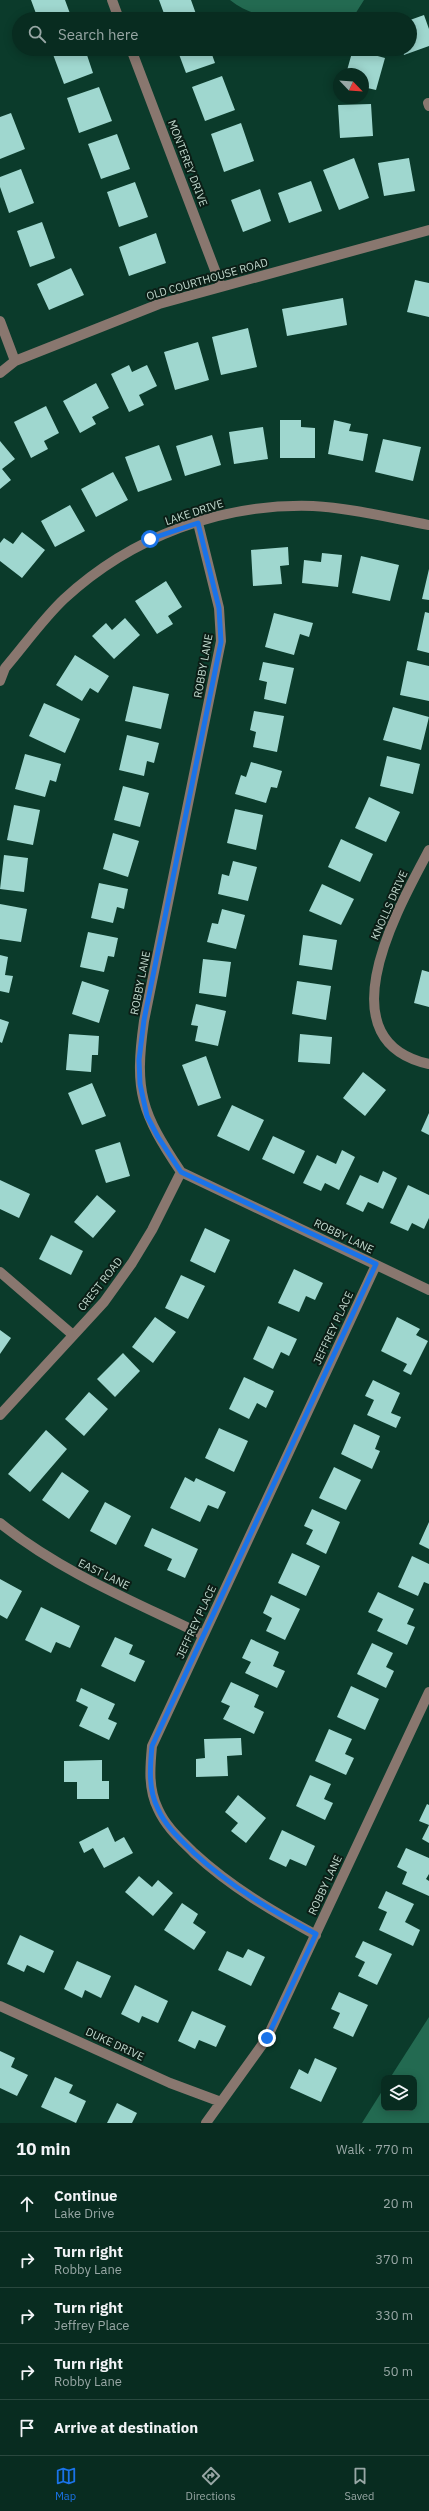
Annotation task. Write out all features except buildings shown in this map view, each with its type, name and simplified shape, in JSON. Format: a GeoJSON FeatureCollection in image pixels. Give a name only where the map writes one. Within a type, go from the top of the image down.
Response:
{"type":"FeatureCollection","features":[{"type":"Feature","properties":{"kind":"street"},"geometry":{"type":"LineString","coordinates":[[112,0],[116,12]]}},
{"type":"Feature","properties":{"kind":"street","name":"MONTEREY DRIVE"},"geometry":{"type":"LineString","coordinates":[[134,56],[222,286]]}},
{"type":"Feature","properties":{"kind":"street","name":"OLD COURTHOUSE ROAD"},"geometry":{"type":"LineString","coordinates":[[0,373],[15,361],[159,304],[429,230]]}},
{"type":"Feature","properties":{"kind":"street"},"geometry":{"type":"LineString","coordinates":[[0,321],[15,361]]}},
{"type":"Feature","properties":{"kind":"street","name":"LAKE DRIVE"},"geometry":{"type":"LineString","coordinates":[[0,681],[3,667],[63,600],[107,564],[150,539],[240,510],[276,506],[314,506],[366,513],[429,525]]}},
{"type":"Feature","properties":{"kind":"street","name":"ROBBY LANE"},"geometry":{"type":"LineString","coordinates":[[198,523],[219,608],[221,642],[146,1013],[139,1060],[140,1084],[147,1116],[158,1137],[181,1172],[429,1290]]}},
{"type":"Feature","properties":{"kind":"street","name":"KNOLLS DRIVE"},"geometry":{"type":"LineString","coordinates":[[429,850],[386,936],[376,974],[374,1005],[379,1025],[386,1039],[402,1054],[412,1060],[429,1064]]}},
{"type":"Feature","properties":{"kind":"street","name":"CREST ROAD"},"geometry":{"type":"LineString","coordinates":[[0,1415],[104,1302],[132,1263],[181,1172]]}},
{"type":"Feature","properties":{"kind":"street","name":"JEFFREY PLACE"},"geometry":{"type":"LineString","coordinates":[[316,1934],[267,1908],[222,1879],[170,1830],[157,1808],[150,1770],[152,1746],[376,1264]]}},
{"type":"Feature","properties":{"kind":"street"},"geometry":{"type":"LineString","coordinates":[[0,1272],[73,1335]]}},
{"type":"Feature","properties":{"kind":"street","name":"EAST LANE"},"geometry":{"type":"LineString","coordinates":[[0,1523],[57,1563],[85,1579],[203,1635]]}},
{"type":"Feature","properties":{"kind":"street","name":"ROBBY LANE"},"geometry":{"type":"LineString","coordinates":[[206,2123],[267,2038],[429,1692]]}},
{"type":"Feature","properties":{"kind":"street","name":"DUKE DRIVE"},"geometry":{"type":"LineString","coordinates":[[0,2006],[170,2083],[221,2102]]}},
{"type":"Feature","properties":{"kind":"green space"},"geometry":{"type":"Polygon","coordinates":[[[230,0],[364,0],[356,12],[252,12],[243,9],[230,0]]]}},
{"type":"Feature","properties":{"kind":"green space"},"geometry":{"type":"Polygon","coordinates":[[[429,2017],[429,2123],[362,2123],[381,2093],[381,2111],[417,2111],[417,2075],[392,2075],[429,2017]]]}},
{"type":"Feature","properties":{"kind":"route"},"geometry":{"type":"LineString","coordinates":[[150,539],[198,523],[219,608],[221,642],[144,1020],[139,1060],[140,1084],[147,1116],[158,1137],[181,1172],[376,1264],[152,1746],[150,1770],[151,1788],[157,1808],[170,1830],[222,1879],[267,1908],[316,1934],[267,2038]]}}]}
